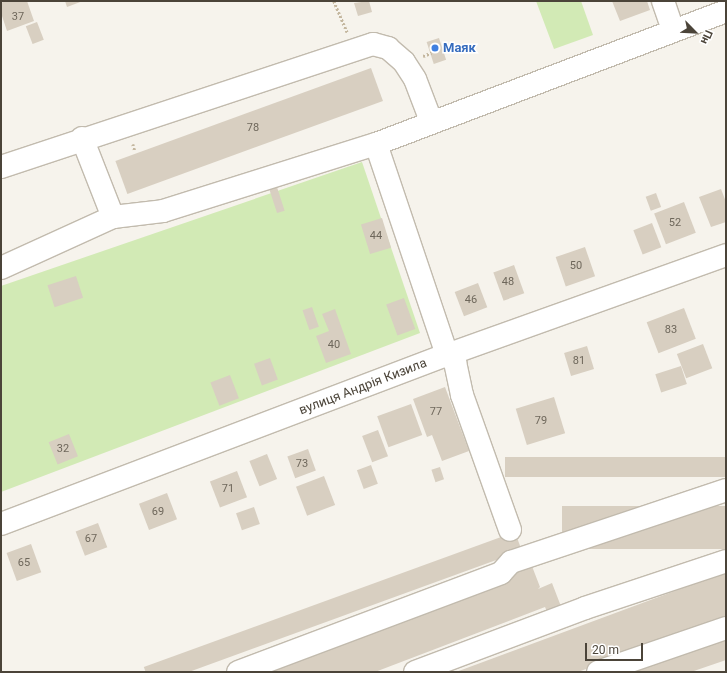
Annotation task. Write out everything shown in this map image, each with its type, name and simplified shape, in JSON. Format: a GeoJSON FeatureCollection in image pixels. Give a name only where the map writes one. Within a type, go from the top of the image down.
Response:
{"type":"FeatureCollection","features":[{"type":"Feature","properties":{"kind":"street"},"geometry":{"type":"LineString","coordinates":[[663,1],[673,30]]}},
{"type":"Feature","properties":{"kind":"street"},"geometry":{"type":"LineString","coordinates":[[1,268],[113,217],[162,211],[376,144],[431,121],[726,11]]}},
{"type":"Feature","properties":{"kind":"street"},"geometry":{"type":"LineString","coordinates":[[1,167],[82,138],[356,48],[373,44],[388,48],[404,62],[415,79],[431,121]]}},
{"type":"Feature","properties":{"kind":"street"},"geometry":{"type":"LineString","coordinates":[[82,138],[113,217]]}},
{"type":"Feature","properties":{"kind":"street"},"geometry":{"type":"LineString","coordinates":[[376,144],[447,355],[455,362],[462,395],[510,530]]}},
{"type":"Feature","properties":{"kind":"street","name":"вулиця Андрія Кизила"},"geometry":{"type":"LineString","coordinates":[[1,524],[447,355],[726,254]]}},
{"type":"Feature","properties":{"kind":"street"},"geometry":{"type":"LineString","coordinates":[[238,672],[501,573],[511,562],[726,490]]}},
{"type":"Feature","properties":{"kind":"street"},"geometry":{"type":"LineString","coordinates":[[415,672],[585,608],[726,561]]}},
{"type":"Feature","properties":{"kind":"street"},"geometry":{"type":"LineString","coordinates":[[598,672],[726,628]]}},
{"type":"Feature","properties":{"kind":"path"},"geometry":{"type":"LineString","coordinates":[[334,1],[340,21],[356,48]]}},
{"type":"Feature","properties":{"kind":"green space"},"geometry":{"type":"Polygon","coordinates":[[[536,1],[581,1],[593,35],[554,49],[536,1]]]}},
{"type":"Feature","properties":{"kind":"green space"},"geometry":{"type":"Polygon","coordinates":[[[362,162],[420,333],[1,492],[1,286],[362,162]]]}},
{"type":"Feature","properties":{"kind":"building"},"geometry":{"type":"Polygon","coordinates":[[[5,1],[27,1],[34,21],[7,31],[1,13],[1,3],[5,1]]]}},
{"type":"Feature","properties":{"kind":"building"},"geometry":{"type":"Polygon","coordinates":[[[65,1],[83,1],[67,7],[65,1]]]}},
{"type":"Feature","properties":{"kind":"building"},"geometry":{"type":"Polygon","coordinates":[[[369,1],[372,12],[358,16],[354,3],[369,1]]]}},
{"type":"Feature","properties":{"kind":"building"},"geometry":{"type":"Polygon","coordinates":[[[612,1],[647,1],[650,10],[620,21],[612,1]]]}},
{"type":"Feature","properties":{"kind":"building"},"geometry":{"type":"Polygon","coordinates":[[[37,22],[44,40],[33,44],[26,26],[37,22]]]}},
{"type":"Feature","properties":{"kind":"building","name":"Маяк"},"geometry":{"type":"Polygon","coordinates":[[[439,38],[446,60],[434,64],[427,42],[439,38]]]}},
{"type":"Feature","properties":{"kind":"building"},"geometry":{"type":"Polygon","coordinates":[[[371,68],[383,101],[127,194],[115,161],[371,68]]]}},
{"type":"Feature","properties":{"kind":"building"},"geometry":{"type":"Polygon","coordinates":[[[276,184],[285,211],[277,213],[268,186],[276,184]]]}},
{"type":"Feature","properties":{"kind":"building"},"geometry":{"type":"Polygon","coordinates":[[[721,189],[726,202],[726,222],[711,227],[699,197],[721,189]]]}},
{"type":"Feature","properties":{"kind":"building"},"geometry":{"type":"Polygon","coordinates":[[[656,193],[661,207],[651,211],[646,197],[656,193]]]}},
{"type":"Feature","properties":{"kind":"building"},"geometry":{"type":"Polygon","coordinates":[[[684,202],[696,233],[666,244],[654,213],[684,202]]]}},
{"type":"Feature","properties":{"kind":"building"},"geometry":{"type":"Polygon","coordinates":[[[382,218],[391,248],[370,254],[361,224],[382,218]]]}},
{"type":"Feature","properties":{"kind":"building"},"geometry":{"type":"Polygon","coordinates":[[[652,223],[661,247],[643,254],[633,230],[652,223]]]}},
{"type":"Feature","properties":{"kind":"building"},"geometry":{"type":"Polygon","coordinates":[[[585,247],[595,276],[566,286],[556,257],[585,247]]]}},
{"type":"Feature","properties":{"kind":"building"},"geometry":{"type":"Polygon","coordinates":[[[514,265],[524,293],[504,301],[493,273],[514,265]]]}},
{"type":"Feature","properties":{"kind":"building"},"geometry":{"type":"Polygon","coordinates":[[[76,276],[83,298],[55,307],[47,285],[76,276]]]}},
{"type":"Feature","properties":{"kind":"building"},"geometry":{"type":"Polygon","coordinates":[[[478,283],[487,307],[464,316],[455,292],[478,283]]]}},
{"type":"Feature","properties":{"kind":"building"},"geometry":{"type":"Polygon","coordinates":[[[404,298],[415,329],[397,336],[386,304],[404,298]]]}},
{"type":"Feature","properties":{"kind":"building"},"geometry":{"type":"Polygon","coordinates":[[[312,307],[319,327],[309,330],[303,310],[312,307]]]}},
{"type":"Feature","properties":{"kind":"building"},"geometry":{"type":"Polygon","coordinates":[[[684,308],[696,339],[658,353],[647,322],[684,308]]]}},
{"type":"Feature","properties":{"kind":"building"},"geometry":{"type":"Polygon","coordinates":[[[335,309],[351,354],[326,363],[316,336],[329,331],[322,314],[335,309]]]}},
{"type":"Feature","properties":{"kind":"building"},"geometry":{"type":"Polygon","coordinates":[[[703,344],[712,368],[686,378],[677,354],[703,344]]]}},
{"type":"Feature","properties":{"kind":"building"},"geometry":{"type":"Polygon","coordinates":[[[587,346],[594,369],[571,376],[564,353],[587,346]]]}},
{"type":"Feature","properties":{"kind":"building"},"geometry":{"type":"Polygon","coordinates":[[[270,358],[278,380],[262,385],[254,364],[270,358]]]}},
{"type":"Feature","properties":{"kind":"building"},"geometry":{"type":"Polygon","coordinates":[[[681,366],[687,384],[661,392],[655,374],[681,366]]]}},
{"type":"Feature","properties":{"kind":"building"},"geometry":{"type":"Polygon","coordinates":[[[230,375],[239,398],[219,406],[210,383],[230,375]]]}},
{"type":"Feature","properties":{"kind":"building"},"geometry":{"type":"Polygon","coordinates":[[[445,387],[469,451],[442,461],[432,435],[427,437],[413,399],[445,387]]]}},
{"type":"Feature","properties":{"kind":"building"},"geometry":{"type":"Polygon","coordinates":[[[554,397],[565,433],[527,445],[516,409],[554,397]]]}},
{"type":"Feature","properties":{"kind":"building"},"geometry":{"type":"Polygon","coordinates":[[[411,404],[422,435],[388,447],[377,416],[411,404]]]}},
{"type":"Feature","properties":{"kind":"building"},"geometry":{"type":"Polygon","coordinates":[[[378,430],[388,456],[372,462],[362,436],[378,430]]]}},
{"type":"Feature","properties":{"kind":"building"},"geometry":{"type":"Polygon","coordinates":[[[69,434],[78,456],[58,464],[49,442],[69,434]]]}},
{"type":"Feature","properties":{"kind":"building"},"geometry":{"type":"Polygon","coordinates":[[[308,449],[316,471],[295,478],[287,457],[308,449]]]}},
{"type":"Feature","properties":{"kind":"building"},"geometry":{"type":"Polygon","coordinates":[[[267,454],[277,479],[259,486],[249,461],[267,454]]]}},
{"type":"Feature","properties":{"kind":"building"},"geometry":{"type":"Polygon","coordinates":[[[505,457],[726,457],[726,477],[505,477],[505,457]]]}},
{"type":"Feature","properties":{"kind":"building"},"geometry":{"type":"Polygon","coordinates":[[[371,465],[378,484],[364,489],[357,470],[371,465]]]}},
{"type":"Feature","properties":{"kind":"building"},"geometry":{"type":"Polygon","coordinates":[[[440,467],[444,479],[435,482],[431,470],[440,467]]]}},
{"type":"Feature","properties":{"kind":"building"},"geometry":{"type":"Polygon","coordinates":[[[237,471],[247,497],[220,508],[210,481],[237,471]]]}},
{"type":"Feature","properties":{"kind":"building"},"geometry":{"type":"Polygon","coordinates":[[[324,476],[335,505],[307,516],[296,487],[324,476]]]}},
{"type":"Feature","properties":{"kind":"building"},"geometry":{"type":"Polygon","coordinates":[[[167,493],[177,519],[149,530],[139,504],[167,493]]]}},
{"type":"Feature","properties":{"kind":"building"},"geometry":{"type":"Polygon","coordinates":[[[562,506],[726,506],[726,549],[562,549],[562,506]]]}},
{"type":"Feature","properties":{"kind":"building"},"geometry":{"type":"Polygon","coordinates":[[[254,507],[260,524],[242,530],[236,513],[254,507]]]}},
{"type":"Feature","properties":{"kind":"building"},"geometry":{"type":"Polygon","coordinates":[[[98,523],[107,547],[85,556],[76,532],[98,523]]]}},
{"type":"Feature","properties":{"kind":"building"},"geometry":{"type":"Polygon","coordinates":[[[515,532],[522,551],[189,672],[146,672],[144,667],[515,532]]]}},
{"type":"Feature","properties":{"kind":"building"},"geometry":{"type":"Polygon","coordinates":[[[31,544],[41,572],[17,581],[7,553],[31,544]]]}},
{"type":"Feature","properties":{"kind":"building"},"geometry":{"type":"Polygon","coordinates":[[[530,561],[540,587],[538,589],[552,583],[562,609],[548,614],[545,607],[375,672],[260,672],[530,561]]]}},
{"type":"Feature","properties":{"kind":"building"},"geometry":{"type":"Polygon","coordinates":[[[726,572],[726,617],[578,672],[456,672],[726,572]]]}},
{"type":"Feature","properties":{"kind":"building"},"geometry":{"type":"Polygon","coordinates":[[[726,639],[726,660],[691,672],[629,672],[726,639]]]}},
{"type":"Feature","properties":{"kind":"place","name":"Маяк"},"geometry":{"type":"Point","coordinates":[435,48]}}]}
